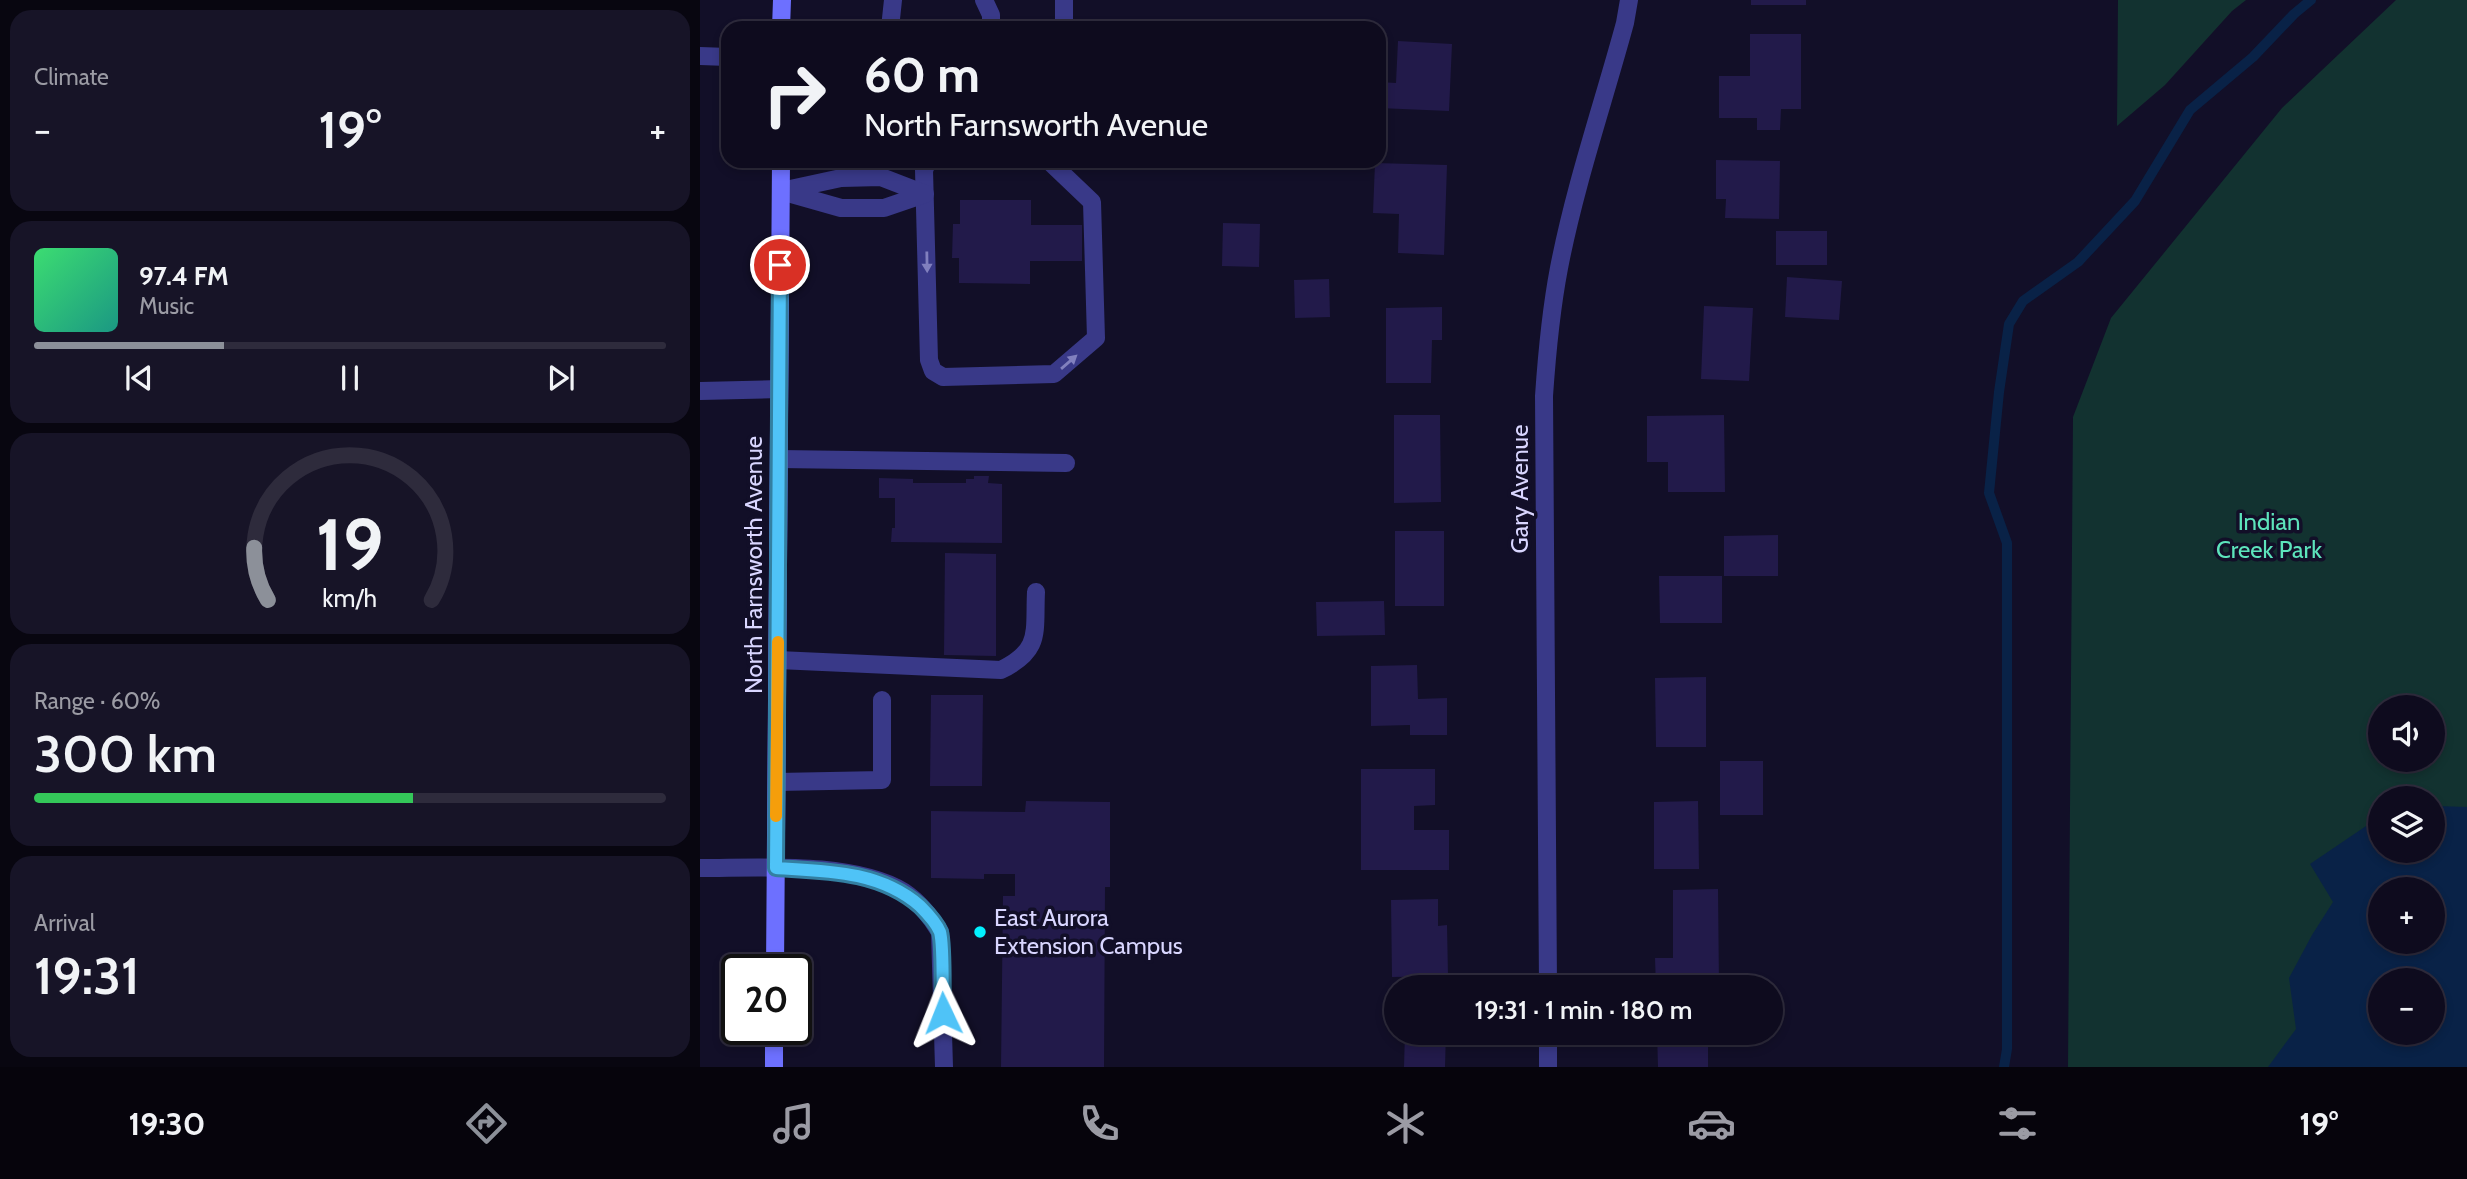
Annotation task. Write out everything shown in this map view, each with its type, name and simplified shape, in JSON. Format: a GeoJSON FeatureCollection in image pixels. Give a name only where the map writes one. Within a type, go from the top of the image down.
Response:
{"type":"FeatureCollection","features":[{"type":"Feature","properties":{"kind":"main road"},"geometry":{"type":"LineString","coordinates":[[781,21],[782,0]]}},
{"type":"Feature","properties":{"kind":"main road","name":"North Farnsworth Avenue"},"geometry":{"type":"LineString","coordinates":[[775,954],[781,168]]}},
{"type":"Feature","properties":{"kind":"main road"},"geometry":{"type":"LineString","coordinates":[[774,1045],[774,1067]]}},
{"type":"Feature","properties":{"kind":"street"},"geometry":{"type":"LineString","coordinates":[[891,21],[893,0]]}},
{"type":"Feature","properties":{"kind":"street"},"geometry":{"type":"LineString","coordinates":[[984,0],[991,21]]}},
{"type":"Feature","properties":{"kind":"street"},"geometry":{"type":"LineString","coordinates":[[1064,21],[1065,0]]}},
{"type":"Feature","properties":{"kind":"street","name":"Gary Avenue"},"geometry":{"type":"LineString","coordinates":[[1548,975],[1544,396],[1548,331],[1577,194],[1622,36],[1629,0]]}},
{"type":"Feature","properties":{"kind":"street"},"geometry":{"type":"LineString","coordinates":[[700,57],[721,57]]}},
{"type":"Feature","properties":{"kind":"street"},"geometry":{"type":"LineString","coordinates":[[925,168],[929,360],[933,370],[943,377],[1054,374],[1096,338],[1092,202],[1056,168]]}},
{"type":"Feature","properties":{"kind":"street"},"geometry":{"type":"LineString","coordinates":[[781,191],[841,178],[881,177],[925,194]]}},
{"type":"Feature","properties":{"kind":"street"},"geometry":{"type":"LineString","coordinates":[[781,191],[841,208],[884,208],[925,194]]}},
{"type":"Feature","properties":{"kind":"street"},"geometry":{"type":"LineString","coordinates":[[700,391],[779,389]]}},
{"type":"Feature","properties":{"kind":"street"},"geometry":{"type":"LineString","coordinates":[[779,459],[1066,463]]}},
{"type":"Feature","properties":{"kind":"street"},"geometry":{"type":"LineString","coordinates":[[778,660],[1000,670],[1017,662],[1034,642],[1037,592]]}},
{"type":"Feature","properties":{"kind":"street"},"geometry":{"type":"LineString","coordinates":[[777,782],[882,780],[882,700]]}},
{"type":"Feature","properties":{"kind":"street"},"geometry":{"type":"LineString","coordinates":[[700,868],[776,868],[841,872],[877,881],[904,892],[929,915],[940,932],[944,1067]]}},
{"type":"Feature","properties":{"kind":"street"},"geometry":{"type":"LineString","coordinates":[[1548,1045],[1548,1067]]}},
{"type":"Feature","properties":{"kind":"green space"},"geometry":{"type":"Polygon","coordinates":[[[2118,0],[2246,0],[2232,11],[2165,85],[2117,126],[2118,0]]]}},
{"type":"Feature","properties":{"kind":"green space","name":"Indian Creek Park"},"geometry":{"type":"Polygon","coordinates":[[[2396,0],[2467,0],[2467,1067],[2068,1067],[2073,417],[2111,318],[2282,108],[2396,0]]]}},
{"type":"Feature","properties":{"kind":"water"},"geometry":{"type":"Polygon","coordinates":[[[2445,806],[2467,807],[2467,1067],[2268,1067],[2296,1029],[2289,978],[2333,902],[2310,864],[2368,825],[2368,863],[2445,863],[2445,806]]]}},
{"type":"Feature","properties":{"kind":"building"},"geometry":{"type":"Polygon","coordinates":[[[1751,0],[1806,0],[1806,5],[1751,5],[1751,0]]]}},
{"type":"Feature","properties":{"kind":"building"},"geometry":{"type":"Polygon","coordinates":[[[1750,34],[1801,34],[1801,109],[1781,109],[1780,130],[1757,130],[1757,118],[1719,118],[1719,76],[1750,76],[1750,34]]]}},
{"type":"Feature","properties":{"kind":"building"},"geometry":{"type":"Polygon","coordinates":[[[1398,41],[1452,44],[1449,111],[1386,108],[1386,82],[1396,83],[1398,41]]]}},
{"type":"Feature","properties":{"kind":"building"},"geometry":{"type":"Polygon","coordinates":[[[1716,160],[1780,161],[1779,219],[1725,218],[1726,199],[1716,199],[1716,160]]]}},
{"type":"Feature","properties":{"kind":"building"},"geometry":{"type":"Polygon","coordinates":[[[1386,163],[1447,165],[1444,255],[1398,253],[1399,214],[1373,213],[1375,168],[1386,168],[1386,163]]]}},
{"type":"Feature","properties":{"kind":"building"},"geometry":{"type":"Polygon","coordinates":[[[960,200],[1031,200],[1031,225],[1082,225],[1082,261],[1030,261],[1030,284],[959,283],[959,258],[952,258],[953,224],[960,224],[960,200]]]}},
{"type":"Feature","properties":{"kind":"building"},"geometry":{"type":"Polygon","coordinates":[[[1223,223],[1260,224],[1259,267],[1222,266],[1223,223]]]}},
{"type":"Feature","properties":{"kind":"building"},"geometry":{"type":"Polygon","coordinates":[[[1776,231],[1827,231],[1827,265],[1776,265],[1776,231]]]}},
{"type":"Feature","properties":{"kind":"building"},"geometry":{"type":"Polygon","coordinates":[[[1787,277],[1842,281],[1839,320],[1785,317],[1787,277]]]}},
{"type":"Feature","properties":{"kind":"building"},"geometry":{"type":"Polygon","coordinates":[[[1329,279],[1330,317],[1295,318],[1294,280],[1329,279]]]}},
{"type":"Feature","properties":{"kind":"building"},"geometry":{"type":"Polygon","coordinates":[[[1704,306],[1753,308],[1749,381],[1701,379],[1704,306]]]}},
{"type":"Feature","properties":{"kind":"building"},"geometry":{"type":"Polygon","coordinates":[[[1442,307],[1442,340],[1432,340],[1431,383],[1386,383],[1386,308],[1442,307]]]}},
{"type":"Feature","properties":{"kind":"building"},"geometry":{"type":"Polygon","coordinates":[[[1394,415],[1440,415],[1441,502],[1394,503],[1394,415]]]}},
{"type":"Feature","properties":{"kind":"building"},"geometry":{"type":"Polygon","coordinates":[[[1724,415],[1725,492],[1668,492],[1668,462],[1647,462],[1647,416],[1724,415]]]}},
{"type":"Feature","properties":{"kind":"building"},"geometry":{"type":"Polygon","coordinates":[[[974,476],[989,476],[988,483],[1002,484],[1002,543],[891,542],[892,528],[895,528],[895,498],[879,498],[879,478],[913,479],[913,483],[966,483],[966,479],[974,479],[974,476]]]}},
{"type":"Feature","properties":{"kind":"building"},"geometry":{"type":"Polygon","coordinates":[[[1395,531],[1444,531],[1444,606],[1395,606],[1395,531]]]}},
{"type":"Feature","properties":{"kind":"building"},"geometry":{"type":"Polygon","coordinates":[[[1778,535],[1778,576],[1724,576],[1724,536],[1778,535]]]}},
{"type":"Feature","properties":{"kind":"building"},"geometry":{"type":"Polygon","coordinates":[[[945,553],[996,554],[996,656],[944,655],[945,553]]]}},
{"type":"Feature","properties":{"kind":"building"},"geometry":{"type":"Polygon","coordinates":[[[1659,576],[1722,576],[1722,623],[1660,623],[1659,576]]]}},
{"type":"Feature","properties":{"kind":"building"},"geometry":{"type":"Polygon","coordinates":[[[1384,601],[1385,635],[1317,636],[1316,602],[1384,601]]]}},
{"type":"Feature","properties":{"kind":"building"},"geometry":{"type":"Polygon","coordinates":[[[1417,665],[1418,699],[1447,698],[1447,735],[1410,735],[1410,725],[1371,726],[1371,666],[1417,665]]]}},
{"type":"Feature","properties":{"kind":"building"},"geometry":{"type":"Polygon","coordinates":[[[1706,677],[1706,747],[1656,747],[1655,678],[1706,677]]]}},
{"type":"Feature","properties":{"kind":"building"},"geometry":{"type":"Polygon","coordinates":[[[931,695],[983,695],[982,786],[930,786],[931,695]]]}},
{"type":"Feature","properties":{"kind":"building"},"geometry":{"type":"Polygon","coordinates":[[[1720,761],[1763,761],[1763,815],[1720,815],[1720,761]]]}},
{"type":"Feature","properties":{"kind":"building"},"geometry":{"type":"Polygon","coordinates":[[[1361,769],[1435,769],[1435,805],[1414,806],[1414,830],[1449,830],[1449,870],[1361,870],[1361,769]]]}},
{"type":"Feature","properties":{"kind":"building"},"geometry":{"type":"Polygon","coordinates":[[[1026,801],[1110,802],[1110,887],[1105,887],[1104,1067],[1001,1067],[1003,896],[1015,896],[1015,874],[984,874],[984,879],[931,878],[931,811],[1025,812],[1026,801]]]}},
{"type":"Feature","properties":{"kind":"building"},"geometry":{"type":"Polygon","coordinates":[[[1698,801],[1699,869],[1654,869],[1654,802],[1698,801]]]}},
{"type":"Feature","properties":{"kind":"building"},"geometry":{"type":"Polygon","coordinates":[[[1718,889],[1719,975],[1656,975],[1655,958],[1673,958],[1673,890],[1718,889]]]}},
{"type":"Feature","properties":{"kind":"building"},"geometry":{"type":"Polygon","coordinates":[[[1438,899],[1438,926],[1447,925],[1448,975],[1392,975],[1391,900],[1438,899]]]}},
{"type":"Feature","properties":{"kind":"building"},"geometry":{"type":"Polygon","coordinates":[[[1405,1045],[1446,1045],[1445,1067],[1404,1067],[1405,1045]]]}},
{"type":"Feature","properties":{"kind":"building"},"geometry":{"type":"Polygon","coordinates":[[[1657,1045],[1708,1045],[1708,1067],[1658,1067],[1657,1045]]]}},
{"type":"Feature","properties":{"kind":"waterway"},"geometry":{"type":"LineString","coordinates":[[2004,1067],[2007,1049],[2007,543],[1989,493],[2009,324],[2023,301],[2078,262],[2135,201],[2190,110],[2253,57],[2311,0]]}},
{"type":"Feature","properties":{"kind":"slow traffic"},"geometry":{"type":"LineString","coordinates":[[776,816],[778,642]]}},
{"type":"Feature","properties":{"kind":"place","name":"East Aurora Extension Campus"},"geometry":{"type":"Point","coordinates":[980,932]}},
{"type":"Feature","properties":{"kind":"route"},"geometry":{"type":"LineString","coordinates":[[780,265],[776,868],[841,872],[877,881],[904,892],[929,915],[940,932],[943,1013]]}}]}
